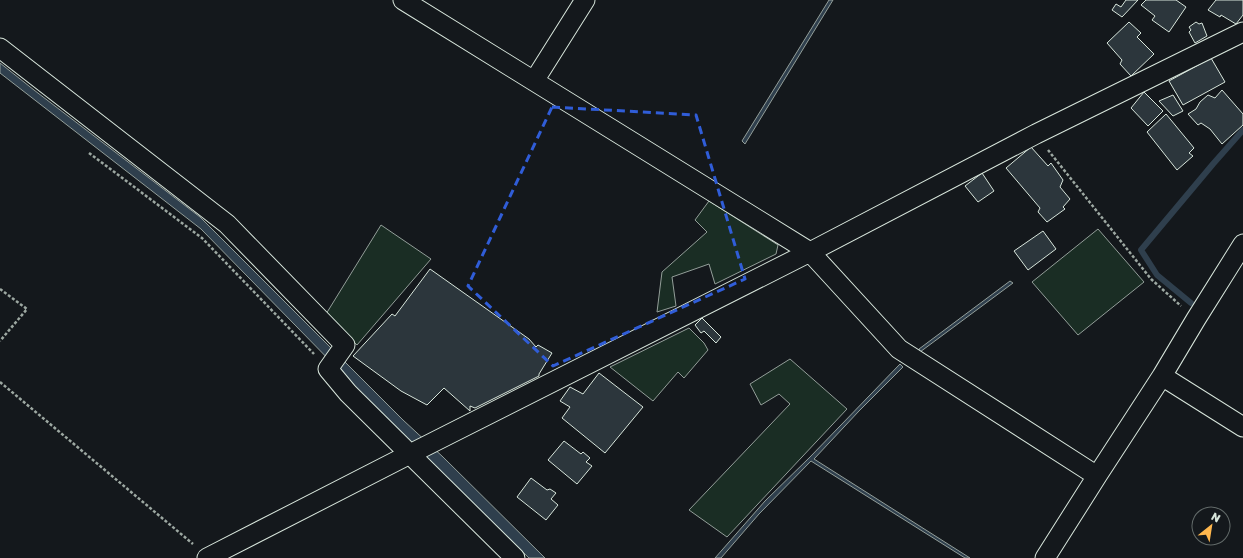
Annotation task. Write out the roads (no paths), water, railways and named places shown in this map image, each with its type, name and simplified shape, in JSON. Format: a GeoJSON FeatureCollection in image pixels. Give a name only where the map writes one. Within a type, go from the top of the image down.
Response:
{"type":"FeatureCollection","features":[{"type":"Feature","properties":{"kind":"street"},"geometry":{"type":"LineString","coordinates":[[403,0],[810,252],[899,349],[1097,476]]}},
{"type":"Feature","properties":{"kind":"street"},"geometry":{"type":"LineString","coordinates":[[534,81],[585,0]]}},
{"type":"Feature","properties":{"kind":"street"},"geometry":{"type":"LineString","coordinates":[[208,558],[810,252],[1036,134],[1243,32]]}},
{"type":"Feature","properties":{"kind":"street"},"geometry":{"type":"LineString","coordinates":[[0,48],[227,224],[345,345],[328,369],[348,392],[515,558]]}},
{"type":"Feature","properties":{"kind":"street"},"geometry":{"type":"LineString","coordinates":[[1045,558],[1162,376],[1243,244]]}},
{"type":"Feature","properties":{"kind":"street"},"geometry":{"type":"LineString","coordinates":[[1162,376],[1243,427]]}},
{"type":"Feature","properties":{"kind":"water"},"geometry":{"type":"Polygon","coordinates":[[[829,0],[833,0],[745,144],[742,141],[829,0]]]}},
{"type":"Feature","properties":{"kind":"water"},"geometry":{"type":"Polygon","coordinates":[[[0,63],[200,217],[403,420],[443,457],[545,558],[529,558],[435,468],[201,229],[0,73],[0,63]]]}},
{"type":"Feature","properties":{"kind":"water"},"geometry":{"type":"Polygon","coordinates":[[[1010,281],[1013,283],[920,352],[919,349],[1010,281]]]}},
{"type":"Feature","properties":{"kind":"water"},"geometry":{"type":"Polygon","coordinates":[[[900,364],[903,367],[814,459],[970,558],[965,558],[811,461],[759,514],[721,558],[715,558],[765,501],[900,364]]]}},
{"type":"Feature","properties":{"kind":"waterway"},"geometry":{"type":"LineString","coordinates":[[1191,303],[1157,275],[1141,250],[1243,130]]}}]}
